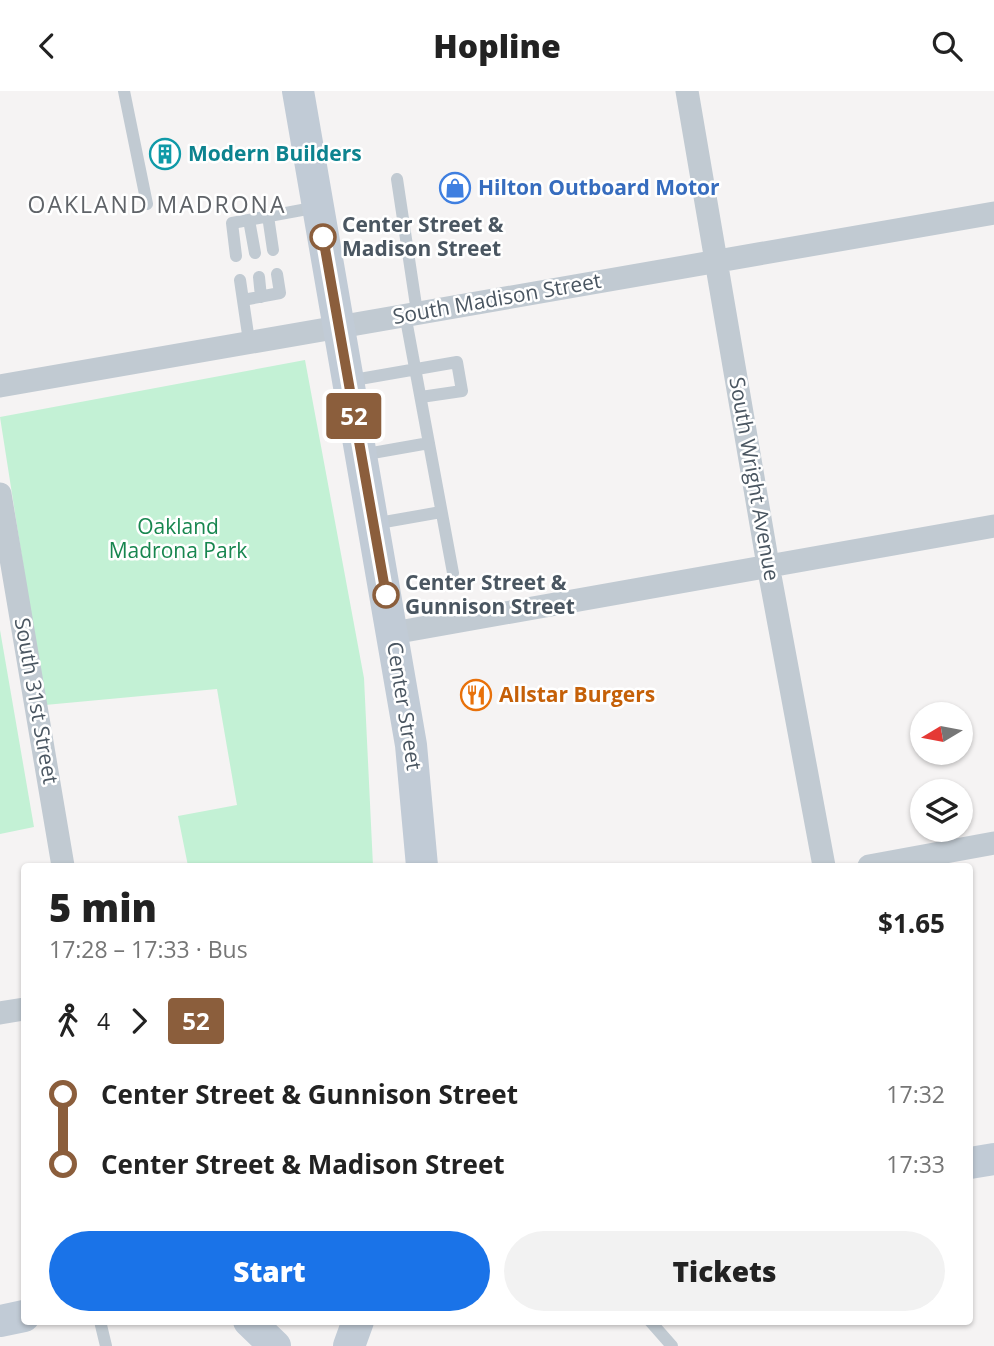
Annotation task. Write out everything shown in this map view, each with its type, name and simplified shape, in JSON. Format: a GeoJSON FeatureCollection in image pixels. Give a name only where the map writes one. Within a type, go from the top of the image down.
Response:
{"type":"FeatureCollection","features":[{"type":"Feature","properties":{"kind":"main road","name":"Center Street"},"geometry":{"type":"LineString","coordinates":[[298,91],[411,745],[422,863]]}},
{"type":"Feature","properties":{"kind":"main road"},"geometry":{"type":"LineString","coordinates":[[973,1162],[994,1159]]}},
{"type":"Feature","properties":{"kind":"main road"},"geometry":{"type":"LineString","coordinates":[[0,1321],[21,1317]]}},
{"type":"Feature","properties":{"kind":"main road"},"geometry":{"type":"LineString","coordinates":[[253,1325],[275,1346]]}},
{"type":"Feature","properties":{"kind":"main road"},"geometry":{"type":"LineString","coordinates":[[349,1346],[357,1325]]}},
{"type":"Feature","properties":{"kind":"street","name":"South Wright Avenue"},"geometry":{"type":"LineString","coordinates":[[687,91],[768,565],[823,863]]}},
{"type":"Feature","properties":{"kind":"street","name":"South Madison Street"},"geometry":{"type":"LineString","coordinates":[[0,386],[338,325],[994,213]]}},
{"type":"Feature","properties":{"kind":"street","name":"South 31st Street"},"geometry":{"type":"LineString","coordinates":[[0,494],[5,543],[62,863]]}},
{"type":"Feature","properties":{"kind":"street"},"geometry":{"type":"LineString","coordinates":[[393,633],[994,526]]}},
{"type":"Feature","properties":{"kind":"street"},"geometry":{"type":"LineString","coordinates":[[885,863],[994,843]]}},
{"type":"Feature","properties":{"kind":"street"},"geometry":{"type":"LineString","coordinates":[[0,1013],[21,1010]]}},
{"type":"Feature","properties":{"kind":"lane"},"geometry":{"type":"LineString","coordinates":[[124,91],[147,204]]}},
{"type":"Feature","properties":{"kind":"lane"},"geometry":{"type":"LineString","coordinates":[[397,179],[416,371],[453,573]]}},
{"type":"Feature","properties":{"kind":"lane"},"geometry":{"type":"LineString","coordinates":[[236,256],[232,223],[318,207]]}},
{"type":"Feature","properties":{"kind":"lane"},"geometry":{"type":"LineString","coordinates":[[268,216],[273,250]]}},
{"type":"Feature","properties":{"kind":"lane"},"geometry":{"type":"LineString","coordinates":[[250,220],[255,253]]}},
{"type":"Feature","properties":{"kind":"lane"},"geometry":{"type":"LineString","coordinates":[[243,300],[280,293],[277,274]]}},
{"type":"Feature","properties":{"kind":"lane"},"geometry":{"type":"LineString","coordinates":[[259,277],[261,297]]}},
{"type":"Feature","properties":{"kind":"lane"},"geometry":{"type":"LineString","coordinates":[[240,280],[249,341]]}},
{"type":"Feature","properties":{"kind":"lane"},"geometry":{"type":"LineString","coordinates":[[347,381],[457,362],[462,391],[421,397]]}},
{"type":"Feature","properties":{"kind":"lane"},"geometry":{"type":"LineString","coordinates":[[361,455],[429,443]]}},
{"type":"Feature","properties":{"kind":"lane"},"geometry":{"type":"LineString","coordinates":[[373,524],[442,512]]}},
{"type":"Feature","properties":{"kind":"lane"},"geometry":{"type":"LineString","coordinates":[[101,1325],[106,1346]]}},
{"type":"Feature","properties":{"kind":"lane"},"geometry":{"type":"LineString","coordinates":[[654,1325],[672,1346]]}},
{"type":"Feature","properties":{"kind":"green space","name":"Oakland Madrona Park"},"geometry":{"type":"Polygon","coordinates":[[[305,360],[364,678],[373,863],[187,863],[178,816],[237,805],[217,689],[45,705],[0,417],[305,360]]]}},
{"type":"Feature","properties":{"kind":"green space"},"geometry":{"type":"Polygon","coordinates":[[[0,630],[34,827],[0,834],[0,630]]]}},
{"type":"Feature","properties":{"kind":"bus line","name":"52"},"geometry":{"type":"LineString","coordinates":[[323,237],[386,595]]}},
{"type":"Feature","properties":{"kind":"place","name":"Modern Builders"},"geometry":{"type":"Point","coordinates":[165,154]}},
{"type":"Feature","properties":{"kind":"place","name":"Hilton Outboard Motor"},"geometry":{"type":"Point","coordinates":[455,188]}},
{"type":"Feature","properties":{"kind":"place","name":"Center Street & Madison Street"},"geometry":{"type":"Point","coordinates":[323,237]}},
{"type":"Feature","properties":{"kind":"place","name":"Center Street & Gunnison Street"},"geometry":{"type":"Point","coordinates":[386,595]}},
{"type":"Feature","properties":{"kind":"place","name":"Allstar Burgers"},"geometry":{"type":"Point","coordinates":[476,695]}},
{"type":"Feature","properties":{"kind":"district","name":"OAKLAND MADRONA"},"geometry":{"type":"Point","coordinates":[157,205]}}]}
